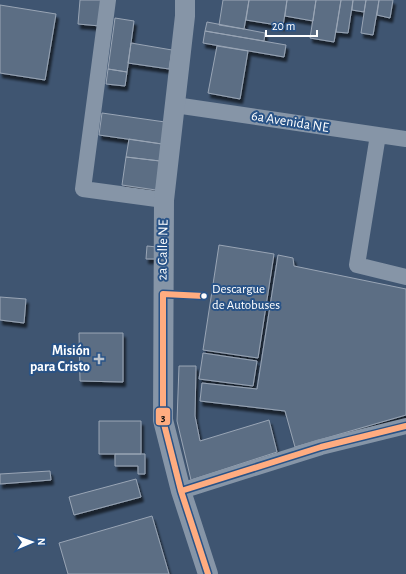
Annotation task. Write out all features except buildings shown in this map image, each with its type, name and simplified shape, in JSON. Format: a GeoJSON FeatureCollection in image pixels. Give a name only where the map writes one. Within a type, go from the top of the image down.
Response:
{"type":"FeatureCollection","features":[{"type":"Feature","properties":{"kind":"street"},"geometry":{"type":"LineString","coordinates":[[108,0],[83,189],[164,200]]}},
{"type":"Feature","properties":{"kind":"street"},"geometry":{"type":"LineString","coordinates":[[185,8],[200,0]]}},
{"type":"Feature","properties":{"kind":"street","name":"2a Calle NE"},"geometry":{"type":"LineString","coordinates":[[185,8],[164,200],[163,420],[181,491],[208,574]]}},
{"type":"Feature","properties":{"kind":"street","name":"6a Avenida NE"},"geometry":{"type":"LineString","coordinates":[[175,105],[406,139]]}},
{"type":"Feature","properties":{"kind":"street"},"geometry":{"type":"LineString","coordinates":[[378,135],[357,265],[406,278]]}},
{"type":"Feature","properties":{"kind":"street"},"geometry":{"type":"LineString","coordinates":[[181,491],[321,447],[406,426]]}},
{"type":"Feature","properties":{"kind":"lane"},"geometry":{"type":"LineString","coordinates":[[163,294],[204,296]]}},
{"type":"Feature","properties":{"kind":"transit line","name":"3"},"geometry":{"type":"LineString","coordinates":[[204,296],[163,294],[163,420],[181,491],[208,574]]}},
{"type":"Feature","properties":{"kind":"transit line","name":"3"},"geometry":{"type":"LineString","coordinates":[[181,491],[321,447],[406,426]]}},
{"type":"Feature","properties":{"kind":"place","name":"Descargue de Autobuses"},"geometry":{"type":"Point","coordinates":[204,296]}},
{"type":"Feature","properties":{"kind":"place","name":"Misión para Cristo"},"geometry":{"type":"Point","coordinates":[99,359]}}]}
